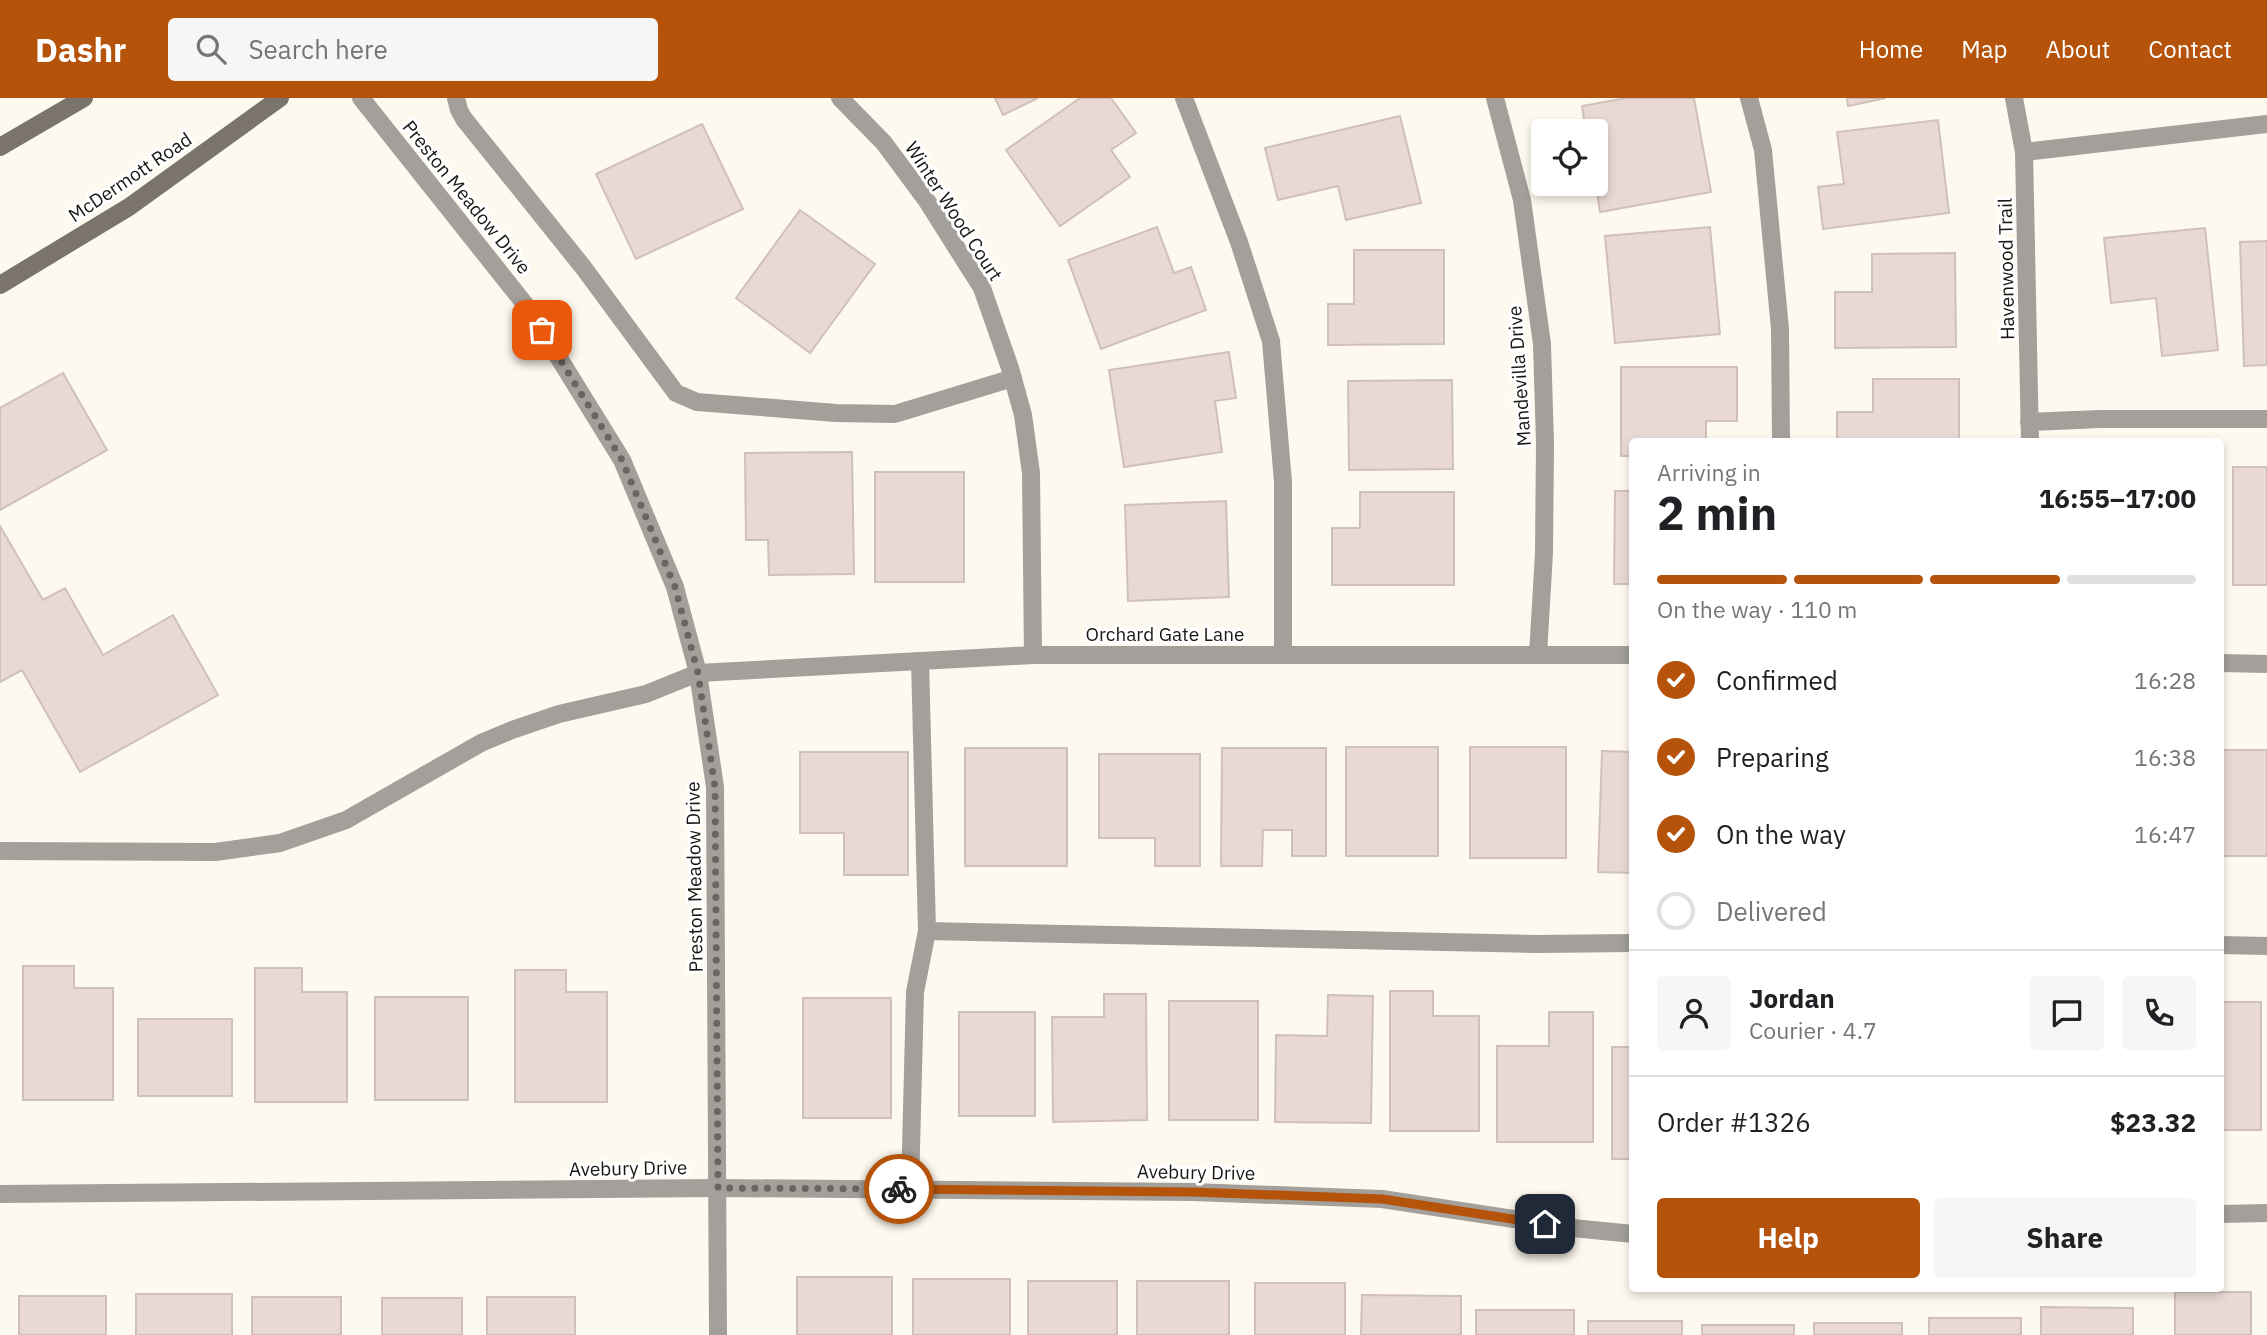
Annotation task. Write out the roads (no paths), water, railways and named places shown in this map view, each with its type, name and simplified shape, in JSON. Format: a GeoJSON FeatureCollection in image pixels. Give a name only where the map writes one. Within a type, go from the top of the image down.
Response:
{"type":"FeatureCollection","features":[{"type":"Feature","properties":{"kind":"main road"},"geometry":{"type":"LineString","coordinates":[[0,147],[84,98]]}},
{"type":"Feature","properties":{"kind":"main road","name":"McDermott Road"},"geometry":{"type":"LineString","coordinates":[[0,285],[129,206],[280,98]]}},
{"type":"Feature","properties":{"kind":"street","name":"Preston Meadow Drive"},"geometry":{"type":"LineString","coordinates":[[361,98],[528,308],[622,460],[675,587],[698,673],[715,787],[718,1335]]}},
{"type":"Feature","properties":{"kind":"street"},"geometry":{"type":"LineString","coordinates":[[456,98],[458,110],[464,119],[583,267],[676,393],[697,402],[836,413],[895,414],[1013,378]]}},
{"type":"Feature","properties":{"kind":"street","name":"Winter Wood Court"},"geometry":{"type":"LineString","coordinates":[[840,98],[884,142],[927,201],[982,288],[1023,415],[1031,473],[1033,655]]}},
{"type":"Feature","properties":{"kind":"street"},"geometry":{"type":"LineString","coordinates":[[1184,98],[1239,242],[1271,341],[1283,482],[1283,655]]}},
{"type":"Feature","properties":{"kind":"street","name":"Mandevilla Drive"},"geometry":{"type":"LineString","coordinates":[[1495,98],[1522,200],[1542,344],[1544,553],[1538,655]]}},
{"type":"Feature","properties":{"kind":"street"},"geometry":{"type":"LineString","coordinates":[[1749,98],[1763,150],[1780,329],[1781,438]]}},
{"type":"Feature","properties":{"kind":"street","name":"Havenwood Trail"},"geometry":{"type":"LineString","coordinates":[[2014,98],[2024,152],[2030,438]]}},
{"type":"Feature","properties":{"kind":"street"},"geometry":{"type":"LineString","coordinates":[[2024,152],[2267,124]]}},
{"type":"Feature","properties":{"kind":"street"},"geometry":{"type":"LineString","coordinates":[[2029,422],[2100,419],[2267,419]]}},
{"type":"Feature","properties":{"kind":"street","name":"Orchard Gate Lane"},"geometry":{"type":"LineString","coordinates":[[0,851],[215,852],[280,843],[346,820],[481,743],[512,730],[559,713],[646,694],[698,673],[1033,655],[1629,655]]}},
{"type":"Feature","properties":{"kind":"street"},"geometry":{"type":"LineString","coordinates":[[910,1189],[915,992],[927,932],[919,661]]}},
{"type":"Feature","properties":{"kind":"street"},"geometry":{"type":"LineString","coordinates":[[2224,663],[2267,664]]}},
{"type":"Feature","properties":{"kind":"street"},"geometry":{"type":"LineString","coordinates":[[927,932],[1537,944],[1629,943]]}},
{"type":"Feature","properties":{"kind":"street"},"geometry":{"type":"LineString","coordinates":[[2224,945],[2267,946]]}},
{"type":"Feature","properties":{"kind":"street","name":"Avebury Drive"},"geometry":{"type":"LineString","coordinates":[[0,1194],[718,1188],[1193,1192],[1382,1199],[1573,1228],[1629,1234]]}},
{"type":"Feature","properties":{"kind":"street"},"geometry":{"type":"LineString","coordinates":[[2224,1214],[2267,1213]]}}]}
